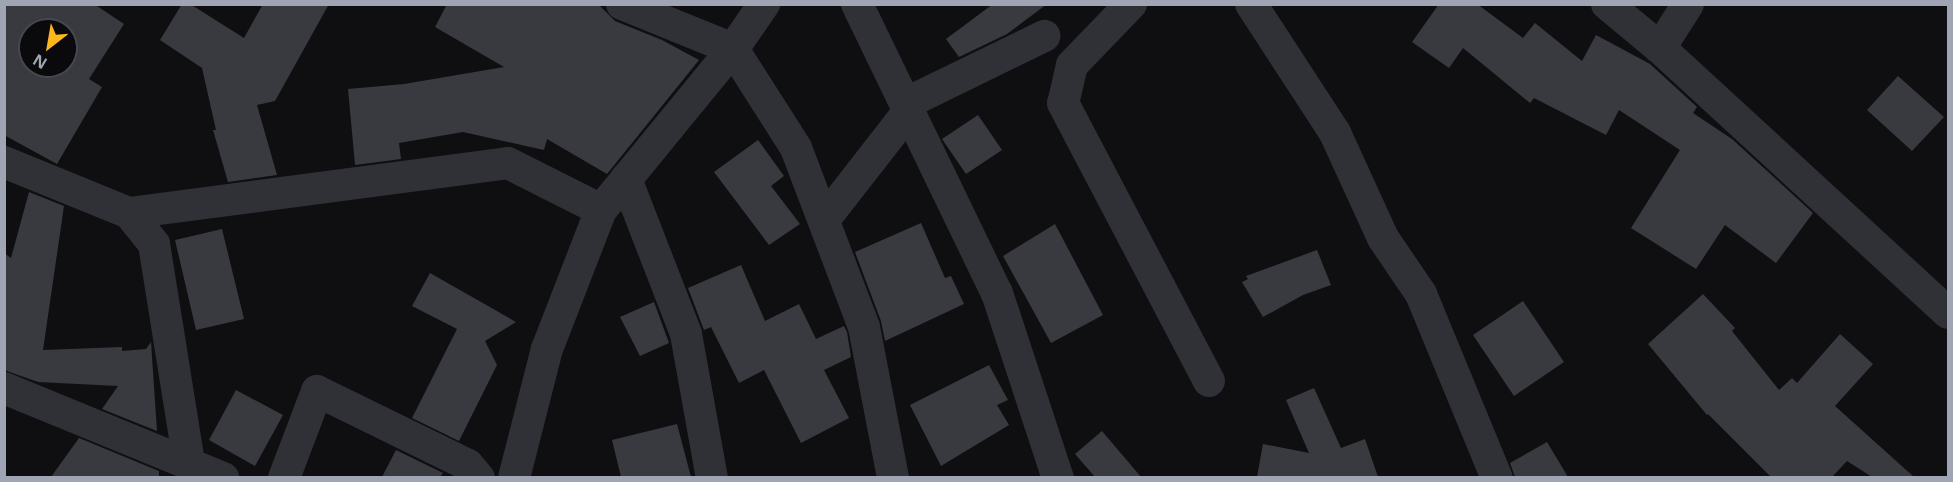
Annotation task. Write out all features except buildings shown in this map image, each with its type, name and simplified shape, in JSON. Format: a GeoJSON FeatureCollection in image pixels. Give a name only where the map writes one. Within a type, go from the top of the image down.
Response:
{"type":"FeatureCollection","features":[{"type":"Feature","properties":{"kind":"street"},"geometry":{"type":"LineString","coordinates":[[622,4],[733,49],[796,148],[864,327],[893,477]]}},
{"type":"Feature","properties":{"kind":"street"},"geometry":{"type":"LineString","coordinates":[[514,477],[547,349],[601,210],[733,49],[764,4]]}},
{"type":"Feature","properties":{"kind":"street"},"geometry":{"type":"LineString","coordinates":[[857,4],[998,293],[1058,477]]}},
{"type":"Feature","properties":{"kind":"street"},"geometry":{"type":"LineString","coordinates":[[1131,4],[1072,65],[1063,103],[1209,381]]}},
{"type":"Feature","properties":{"kind":"street"},"geometry":{"type":"LineString","coordinates":[[1251,4],[1335,132],[1383,238],[1421,294],[1497,477]]}},
{"type":"Feature","properties":{"kind":"street"},"geometry":{"type":"LineString","coordinates":[[1607,4],[1660,48],[1948,313]]}},
{"type":"Feature","properties":{"kind":"street"},"geometry":{"type":"LineString","coordinates":[[1660,48],[1688,4]]}},
{"type":"Feature","properties":{"kind":"street"},"geometry":{"type":"LineString","coordinates":[[824,220],[915,99],[1044,36]]}},
{"type":"Feature","properties":{"kind":"street"},"geometry":{"type":"LineString","coordinates":[[4,162],[129,213],[154,244],[189,463]]}},
{"type":"Feature","properties":{"kind":"street"},"geometry":{"type":"LineString","coordinates":[[129,213],[508,163],[601,210]]}},
{"type":"Feature","properties":{"kind":"street"},"geometry":{"type":"LineString","coordinates":[[626,179],[686,334],[712,477]]}},
{"type":"Feature","properties":{"kind":"street"},"geometry":{"type":"LineString","coordinates":[[4,388],[224,477]]}},
{"type":"Feature","properties":{"kind":"street"},"geometry":{"type":"LineString","coordinates":[[284,477],[317,391],[468,465],[479,477]]}}]}
